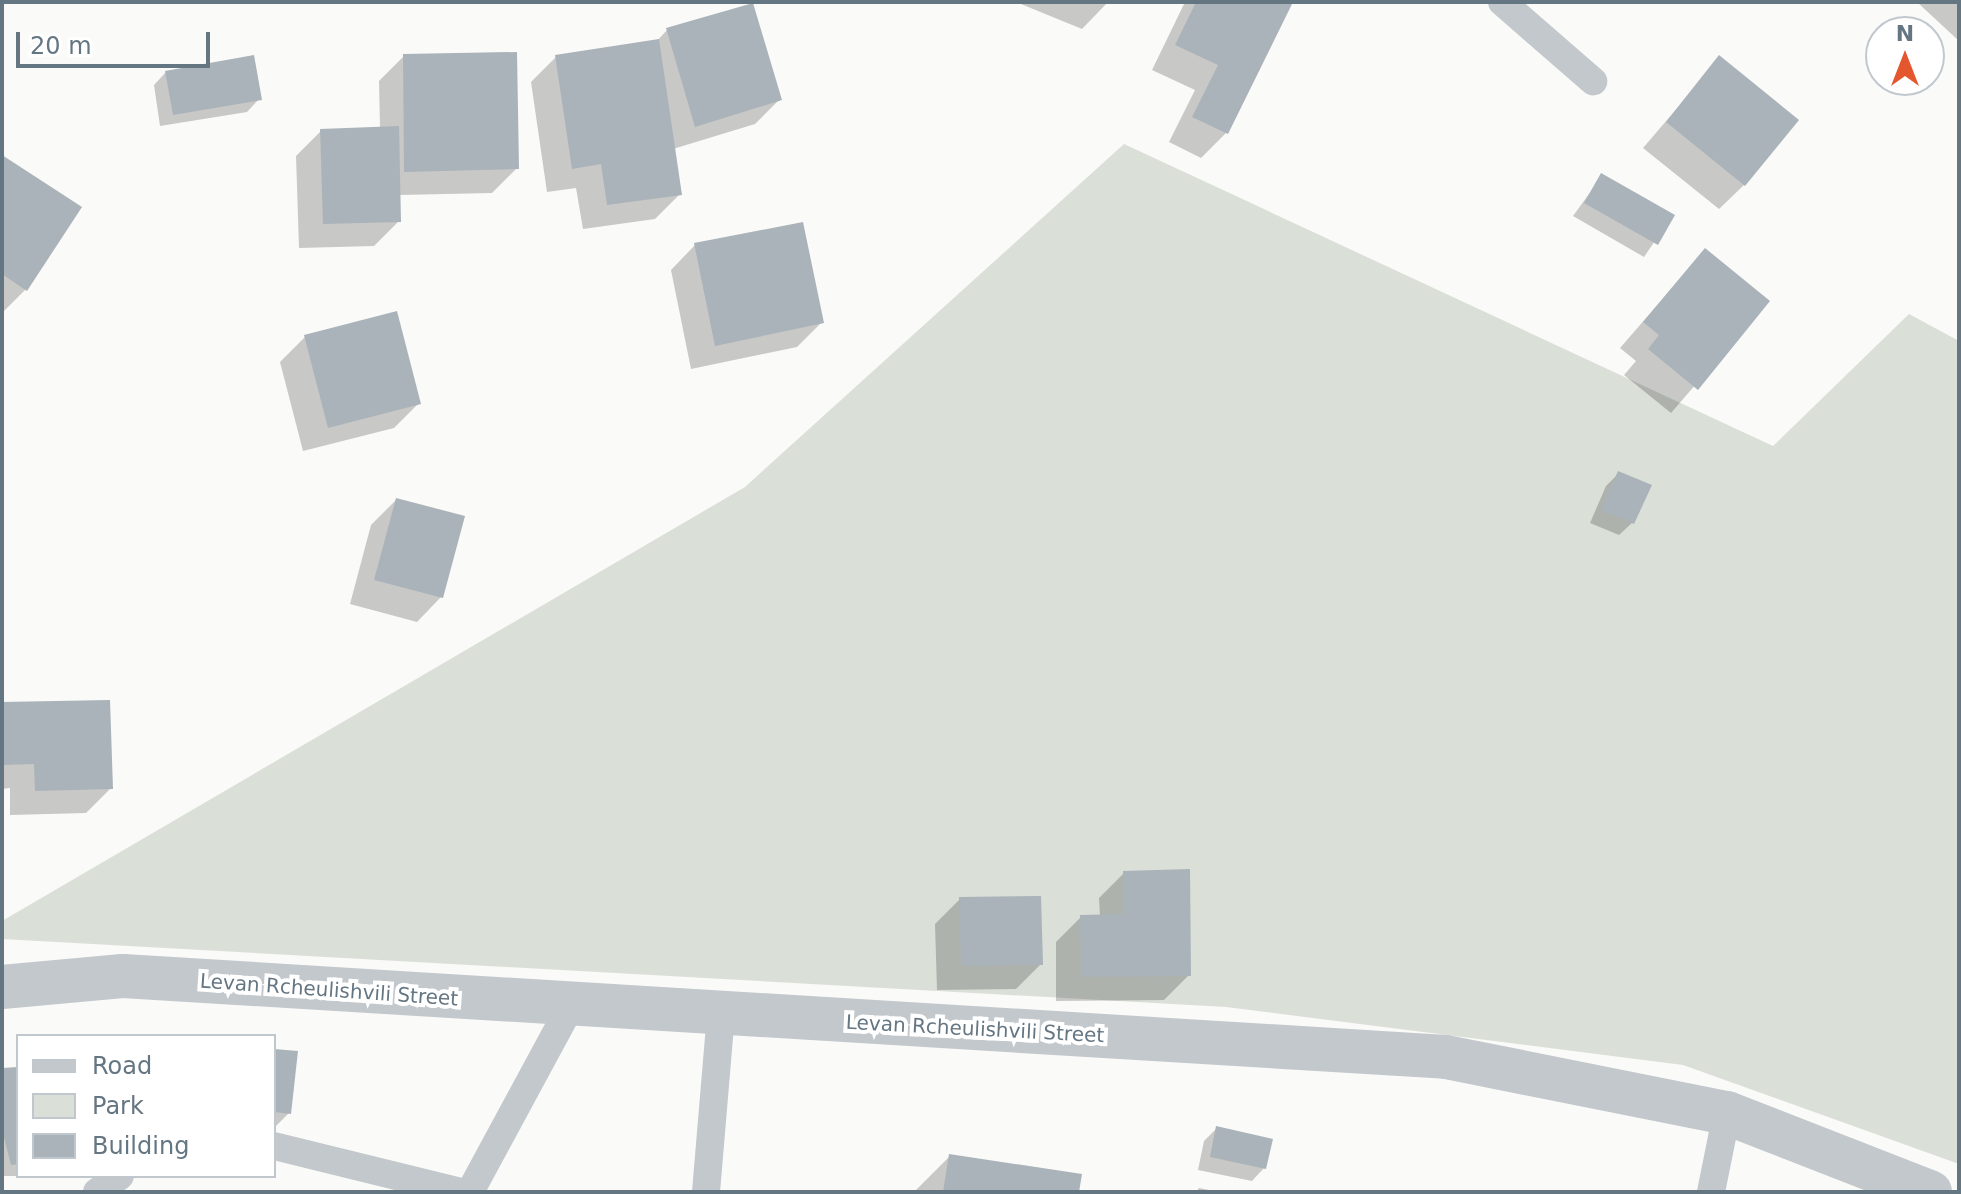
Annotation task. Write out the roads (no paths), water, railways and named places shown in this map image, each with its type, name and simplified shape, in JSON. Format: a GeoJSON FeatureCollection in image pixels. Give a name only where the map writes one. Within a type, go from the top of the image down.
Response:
{"type":"FeatureCollection","features":[{"type":"Feature","properties":{"kind":"street","name":"Levan Rcheulishvili Street"},"geometry":{"type":"LineString","coordinates":[[2,987],[123,976],[570,1007],[1446,1057],[1727,1113],[1930,1192]]}},
{"type":"Feature","properties":{"kind":"lane"},"geometry":{"type":"LineString","coordinates":[[1502,2],[1593,81]]}},
{"type":"Feature","properties":{"kind":"lane"},"geometry":{"type":"LineString","coordinates":[[470,1192],[570,1007]]}},
{"type":"Feature","properties":{"kind":"lane"},"geometry":{"type":"LineString","coordinates":[[706,1192],[721,1014]]}},
{"type":"Feature","properties":{"kind":"lane"},"geometry":{"type":"LineString","coordinates":[[1711,1192],[1727,1113]]}},
{"type":"Feature","properties":{"kind":"lane"},"geometry":{"type":"LineString","coordinates":[[276,1146],[461,1192]]}},
{"type":"Feature","properties":{"kind":"lane"},"geometry":{"type":"LineString","coordinates":[[97,1192],[117,1178]]}}]}
